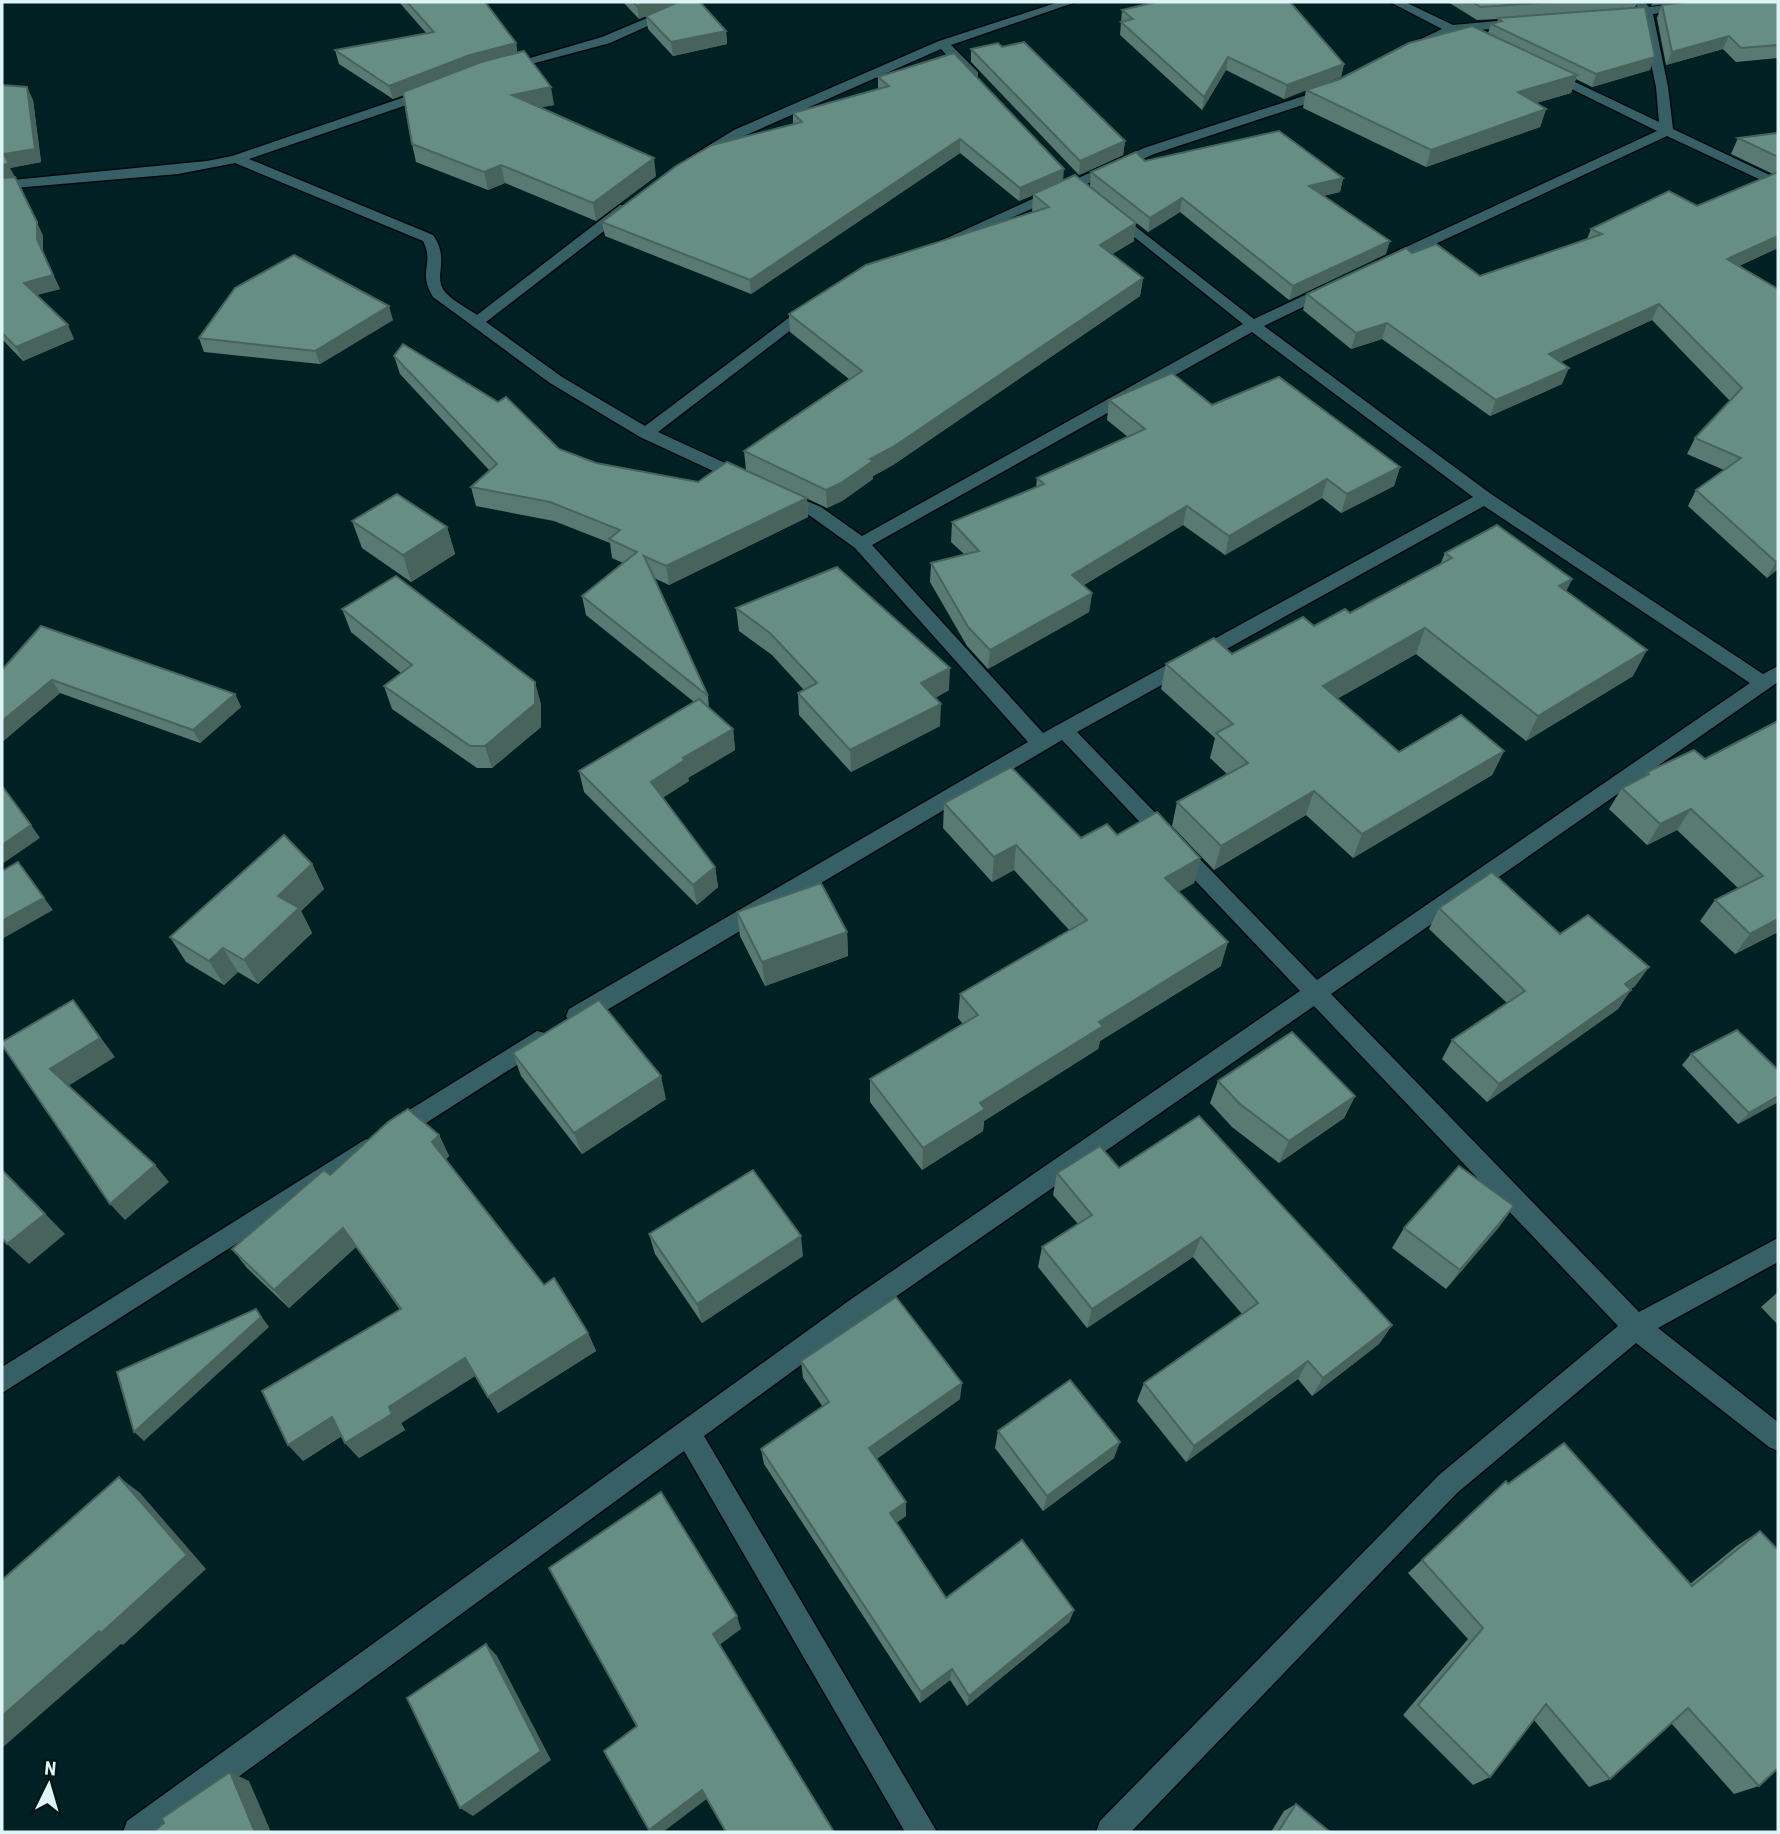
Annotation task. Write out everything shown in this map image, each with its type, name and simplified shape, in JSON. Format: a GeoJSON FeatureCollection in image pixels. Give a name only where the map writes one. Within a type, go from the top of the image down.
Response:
{"type":"FeatureCollection","features":[{"type":"Feature","properties":{"kind":"street"},"geometry":{"type":"LineString","coordinates":[[492,71],[606,40],[695,2]]}},
{"type":"Feature","properties":{"kind":"street"},"geometry":{"type":"LineString","coordinates":[[685,165],[739,133],[943,44],[1070,2]]}},
{"type":"Feature","properties":{"kind":"street"},"geometry":{"type":"LineString","coordinates":[[1396,2],[1475,40]]}},
{"type":"Feature","properties":{"kind":"street"},"geometry":{"type":"LineString","coordinates":[[1608,16],[1643,7],[1719,2]]}},
{"type":"Feature","properties":{"kind":"street"},"geometry":{"type":"LineString","coordinates":[[1643,7],[1662,88],[1666,130]]}},
{"type":"Feature","properties":{"kind":"street"},"geometry":{"type":"LineString","coordinates":[[1399,54],[1451,29],[1529,22]]}},
{"type":"Feature","properties":{"kind":"street"},"geometry":{"type":"LineString","coordinates":[[943,44],[981,84]]}},
{"type":"Feature","properties":{"kind":"street"},"geometry":{"type":"LineString","coordinates":[[1534,68],[1778,184]]}},
{"type":"Feature","properties":{"kind":"street"},"geometry":{"type":"LineString","coordinates":[[923,251],[1082,187],[1149,151],[1341,85]]}},
{"type":"Feature","properties":{"kind":"street"},"geometry":{"type":"LineString","coordinates":[[2,185],[175,172],[236,159],[445,87]]}},
{"type":"Feature","properties":{"kind":"street"},"geometry":{"type":"LineString","coordinates":[[1364,272],[1657,138],[1666,130]]}},
{"type":"Feature","properties":{"kind":"street"},"geometry":{"type":"LineString","coordinates":[[236,159],[428,238],[435,247],[436,260],[431,278],[438,294],[556,380],[646,433],[814,512],[861,544],[1041,744]]}},
{"type":"Feature","properties":{"kind":"street"},"geometry":{"type":"LineString","coordinates":[[138,1832],[859,1308],[1771,678],[1485,498],[1253,325],[1082,187]]}},
{"type":"Feature","properties":{"kind":"street"},"geometry":{"type":"LineString","coordinates":[[477,322],[641,196]]}},
{"type":"Feature","properties":{"kind":"street"},"geometry":{"type":"LineString","coordinates":[[861,544],[1253,325],[1340,284]]}},
{"type":"Feature","properties":{"kind":"street"},"geometry":{"type":"LineString","coordinates":[[646,433],[801,313],[822,300]]}},
{"type":"Feature","properties":{"kind":"street"},"geometry":{"type":"LineString","coordinates":[[2,1381],[542,1037],[1064,730],[1485,498]]}},
{"type":"Feature","properties":{"kind":"street"},"geometry":{"type":"LineString","coordinates":[[1064,730],[1636,1327],[1778,1438]]}},
{"type":"Feature","properties":{"kind":"street"},"geometry":{"type":"LineString","coordinates":[[1111,1832],[1448,1484],[1636,1327],[1778,1249]]}},
{"type":"Feature","properties":{"kind":"street"},"geometry":{"type":"LineString","coordinates":[[688,1433],[922,1832]]}},
{"type":"Feature","properties":{"kind":"building"},"geometry":{"type":"Polygon","coordinates":[[[407,2],[485,2],[516,43],[470,55],[389,86],[335,50],[434,32],[407,2]]]}},
{"type":"Feature","properties":{"kind":"building"},"geometry":{"type":"Polygon","coordinates":[[[678,2],[700,2],[726,31],[671,42],[646,16],[678,2]]]}},
{"type":"Feature","properties":{"kind":"building"},"geometry":{"type":"Polygon","coordinates":[[[1156,2],[1290,2],[1344,64],[1287,85],[1228,57],[1204,97],[1121,22],[1133,19],[1122,10],[1156,2]]]}},
{"type":"Feature","properties":{"kind":"building"},"geometry":{"type":"Polygon","coordinates":[[[1472,2],[1552,2],[1481,7],[1472,2]]]}},
{"type":"Feature","properties":{"kind":"building"},"geometry":{"type":"Polygon","coordinates":[[[1684,2],[1778,2],[1778,45],[1741,48],[1729,36],[1672,52],[1662,5],[1684,2]]]}},
{"type":"Feature","properties":{"kind":"building"},"geometry":{"type":"Polygon","coordinates":[[[1645,7],[1655,57],[1596,74],[1491,24],[1502,21],[1498,18],[1645,7]]]}},
{"type":"Feature","properties":{"kind":"building"},"geometry":{"type":"Polygon","coordinates":[[[1472,26],[1577,75],[1518,92],[1546,109],[1431,150],[1306,90],[1340,79],[1409,43],[1472,26]]]}},
{"type":"Feature","properties":{"kind":"building"},"geometry":{"type":"Polygon","coordinates":[[[1024,42],[1125,141],[1080,161],[971,49],[998,43],[1002,47],[1024,42]]]}},
{"type":"Feature","properties":{"kind":"building"},"geometry":{"type":"Polygon","coordinates":[[[524,51],[551,87],[512,95],[654,158],[593,203],[501,165],[484,172],[412,144],[403,92],[481,62],[524,51]]]}},
{"type":"Feature","properties":{"kind":"building"},"geometry":{"type":"Polygon","coordinates":[[[954,53],[1064,169],[1020,188],[960,139],[750,280],[602,222],[676,166],[712,145],[802,122],[793,113],[889,86],[878,77],[954,53]]]}},
{"type":"Feature","properties":{"kind":"building"},"geometry":{"type":"Polygon","coordinates":[[[2,85],[27,87],[35,149],[4,154],[9,164],[2,165],[2,85]]]}},
{"type":"Feature","properties":{"kind":"building"},"geometry":{"type":"Polygon","coordinates":[[[1279,131],[1343,178],[1309,186],[1390,241],[1293,286],[1182,198],[1150,218],[1091,172],[1136,152],[1145,161],[1279,131]]]}},
{"type":"Feature","properties":{"kind":"building"},"geometry":{"type":"Polygon","coordinates":[[[1778,133],[1778,157],[1738,138],[1778,133]]]}},
{"type":"Feature","properties":{"kind":"building"},"geometry":{"type":"Polygon","coordinates":[[[1778,172],[1778,236],[1727,259],[1778,289],[1776,562],[1696,490],[1741,458],[1695,438],[1742,388],[1659,304],[1549,354],[1569,368],[1496,400],[1387,323],[1356,333],[1307,294],[1406,248],[1412,253],[1436,244],[1480,276],[1602,234],[1591,229],[1669,191],[1697,206],[1778,172]]]}},
{"type":"Feature","properties":{"kind":"building"},"geometry":{"type":"Polygon","coordinates":[[[1075,175],[1136,223],[1100,245],[1143,278],[893,447],[870,459],[873,461],[841,483],[826,490],[744,451],[862,371],[789,314],[866,265],[1049,207],[1033,194],[1075,175]]]}},
{"type":"Feature","properties":{"kind":"building"},"geometry":{"type":"Polygon","coordinates":[[[15,177],[37,222],[37,239],[53,275],[24,283],[68,325],[16,347],[2,333],[2,178],[15,177]]]}},
{"type":"Feature","properties":{"kind":"building"},"geometry":{"type":"Polygon","coordinates":[[[294,255],[389,306],[315,351],[199,338],[235,288],[294,255]]]}},
{"type":"Feature","properties":{"kind":"building"},"geometry":{"type":"Polygon","coordinates":[[[403,344],[498,402],[506,397],[559,449],[596,463],[698,482],[727,462],[807,498],[666,566],[644,556],[708,696],[582,596],[637,552],[609,539],[620,530],[550,502],[471,487],[497,464],[394,356],[403,344]]]}},
{"type":"Feature","properties":{"kind":"building"},"geometry":{"type":"Polygon","coordinates":[[[1172,373],[1212,405],[1279,377],[1400,467],[1347,494],[1327,479],[1229,536],[1187,506],[1072,575],[1092,593],[990,650],[968,627],[931,563],[979,551],[952,522],[1044,484],[1037,478],[1145,429],[1109,400],[1172,373]]]}},
{"type":"Feature","properties":{"kind":"building"},"geometry":{"type":"Polygon","coordinates":[[[397,494],[447,527],[403,555],[352,521],[397,494]]]}},
{"type":"Feature","properties":{"kind":"building"},"geometry":{"type":"Polygon","coordinates":[[[1497,525],[1572,579],[1559,586],[1647,650],[1538,716],[1425,628],[1323,686],[1399,752],[1461,715],[1504,751],[1362,834],[1314,791],[1221,846],[1177,802],[1248,763],[1216,733],[1233,724],[1166,664],[1214,638],[1232,654],[1303,617],[1314,626],[1345,609],[1350,613],[1452,558],[1445,553],[1497,525]]]}},
{"type":"Feature","properties":{"kind":"building"},"geometry":{"type":"Polygon","coordinates":[[[837,567],[950,668],[921,683],[941,704],[850,750],[798,693],[817,683],[770,633],[736,608],[837,567]]]}},
{"type":"Feature","properties":{"kind":"building"},"geometry":{"type":"Polygon","coordinates":[[[396,576],[535,682],[535,704],[485,746],[470,746],[384,686],[412,665],[342,609],[396,576]]]}},
{"type":"Feature","properties":{"kind":"building"},"geometry":{"type":"Polygon","coordinates":[[[41,626],[235,694],[193,730],[52,680],[2,721],[2,670],[41,626]]]}},
{"type":"Feature","properties":{"kind":"building"},"geometry":{"type":"Polygon","coordinates":[[[699,699],[733,729],[683,758],[685,760],[651,782],[715,867],[693,885],[579,771],[699,699]]]}},
{"type":"Feature","properties":{"kind":"building"},"geometry":{"type":"Polygon","coordinates":[[[1778,721],[1778,919],[1750,934],[1715,900],[1763,876],[1691,809],[1660,824],[1622,788],[1649,774],[1647,772],[1694,750],[1705,759],[1778,721]]]}},
{"type":"Feature","properties":{"kind":"building"},"geometry":{"type":"Polygon","coordinates":[[[1011,767],[1081,838],[1107,824],[1117,835],[1157,812],[1200,858],[1165,878],[1228,942],[1099,1022],[1103,1026],[980,1103],[985,1109],[923,1148],[870,1079],[978,1015],[960,994],[1087,920],[1016,845],[994,857],[944,803],[1011,767]]]}},
{"type":"Feature","properties":{"kind":"building"},"geometry":{"type":"Polygon","coordinates":[[[2,786],[31,825],[2,845],[2,786]]]}},
{"type":"Feature","properties":{"kind":"building"},"geometry":{"type":"Polygon","coordinates":[[[284,835],[312,864],[278,896],[299,908],[244,960],[223,948],[209,961],[170,937],[284,835]]]}},
{"type":"Feature","properties":{"kind":"building"},"geometry":{"type":"Polygon","coordinates":[[[18,862],[44,898],[2,921],[2,871],[18,862]]]}},
{"type":"Feature","properties":{"kind":"building"},"geometry":{"type":"Polygon","coordinates":[[[1492,872],[1560,934],[1588,915],[1649,967],[1625,984],[1631,990],[1499,1084],[1452,1040],[1525,991],[1439,908],[1492,872]]]}},
{"type":"Feature","properties":{"kind":"building"},"geometry":{"type":"Polygon","coordinates":[[[821,883],[847,932],[762,962],[737,912],[821,883]]]}},
{"type":"Feature","properties":{"kind":"building"},"geometry":{"type":"Polygon","coordinates":[[[73,1000],[100,1038],[50,1069],[155,1165],[110,1204],[2,1045],[2,1042],[73,1000]]]}},
{"type":"Feature","properties":{"kind":"building"},"geometry":{"type":"Polygon","coordinates":[[[599,1000],[661,1076],[574,1133],[513,1053],[599,1000]]]}},
{"type":"Feature","properties":{"kind":"building"},"geometry":{"type":"Polygon","coordinates":[[[1737,1030],[1778,1070],[1778,1096],[1749,1113],[1691,1054],[1737,1030]]]}},
{"type":"Feature","properties":{"kind":"building"},"geometry":{"type":"Polygon","coordinates":[[[1292,1032],[1355,1096],[1289,1141],[1240,1104],[1218,1081],[1292,1032]]]}},
{"type":"Feature","properties":{"kind":"building"},"geometry":{"type":"Polygon","coordinates":[[[408,1109],[439,1135],[432,1142],[544,1285],[554,1278],[588,1333],[488,1397],[465,1358],[389,1407],[392,1414],[345,1443],[332,1417],[288,1445],[262,1391],[401,1309],[343,1228],[274,1290],[232,1249],[324,1170],[330,1175],[388,1122],[408,1109]]]}},
{"type":"Feature","properties":{"kind":"building"},"geometry":{"type":"Polygon","coordinates":[[[1199,1116],[1392,1325],[1323,1378],[1308,1361],[1194,1446],[1144,1383],[1258,1303],[1201,1237],[1092,1309],[1042,1247],[1092,1215],[1057,1173],[1100,1146],[1119,1168],[1199,1116]]]}},
{"type":"Feature","properties":{"kind":"building"},"geometry":{"type":"Polygon","coordinates":[[[1459,1166],[1514,1206],[1460,1270],[1404,1228],[1459,1166]]]}},
{"type":"Feature","properties":{"kind":"building"},"geometry":{"type":"Polygon","coordinates":[[[2,1170],[45,1214],[7,1244],[2,1238],[2,1170]]]}},
{"type":"Feature","properties":{"kind":"building"},"geometry":{"type":"Polygon","coordinates":[[[753,1170],[801,1236],[697,1304],[649,1234],[753,1170]]]}},
{"type":"Feature","properties":{"kind":"building"},"geometry":{"type":"Polygon","coordinates":[[[896,1297],[962,1383],[869,1448],[906,1502],[890,1513],[946,1598],[1022,1540],[1074,1610],[969,1696],[952,1669],[921,1692],[761,1449],[829,1402],[801,1361],[896,1297]]]}},
{"type":"Feature","properties":{"kind":"building"},"geometry":{"type":"Polygon","coordinates":[[[256,1309],[261,1317],[134,1432],[117,1372],[256,1309]]]}},
{"type":"Feature","properties":{"kind":"building"},"geometry":{"type":"Polygon","coordinates":[[[1070,1380],[1120,1442],[1047,1496],[998,1431],[1070,1380]]]}},
{"type":"Feature","properties":{"kind":"building"},"geometry":{"type":"Polygon","coordinates":[[[1564,1443],[1692,1586],[1760,1531],[1778,1550],[1778,1768],[1759,1786],[1688,1708],[1610,1779],[1546,1704],[1490,1777],[1418,1705],[1483,1628],[1422,1560],[1506,1481],[1508,1484],[1564,1443]]]}},
{"type":"Feature","properties":{"kind":"building"},"geometry":{"type":"Polygon","coordinates":[[[119,1477],[187,1555],[101,1633],[99,1631],[2,1716],[2,1580],[119,1477]]]}},
{"type":"Feature","properties":{"kind":"building"},"geometry":{"type":"Polygon","coordinates":[[[661,1492],[737,1616],[713,1634],[834,1832],[726,1832],[702,1790],[649,1830],[604,1751],[637,1726],[549,1568],[661,1492]]]}},
{"type":"Feature","properties":{"kind":"building"},"geometry":{"type":"Polygon","coordinates":[[[486,1644],[541,1751],[460,1808],[407,1698],[486,1644]]]}},
{"type":"Feature","properties":{"kind":"building"},"geometry":{"type":"Polygon","coordinates":[[[230,1772],[255,1832],[153,1832],[164,1823],[162,1818],[230,1772]]]}},
{"type":"Feature","properties":{"kind":"building"},"geometry":{"type":"Polygon","coordinates":[[[1296,1804],[1330,1832],[1278,1832],[1296,1804]]]}}]}
